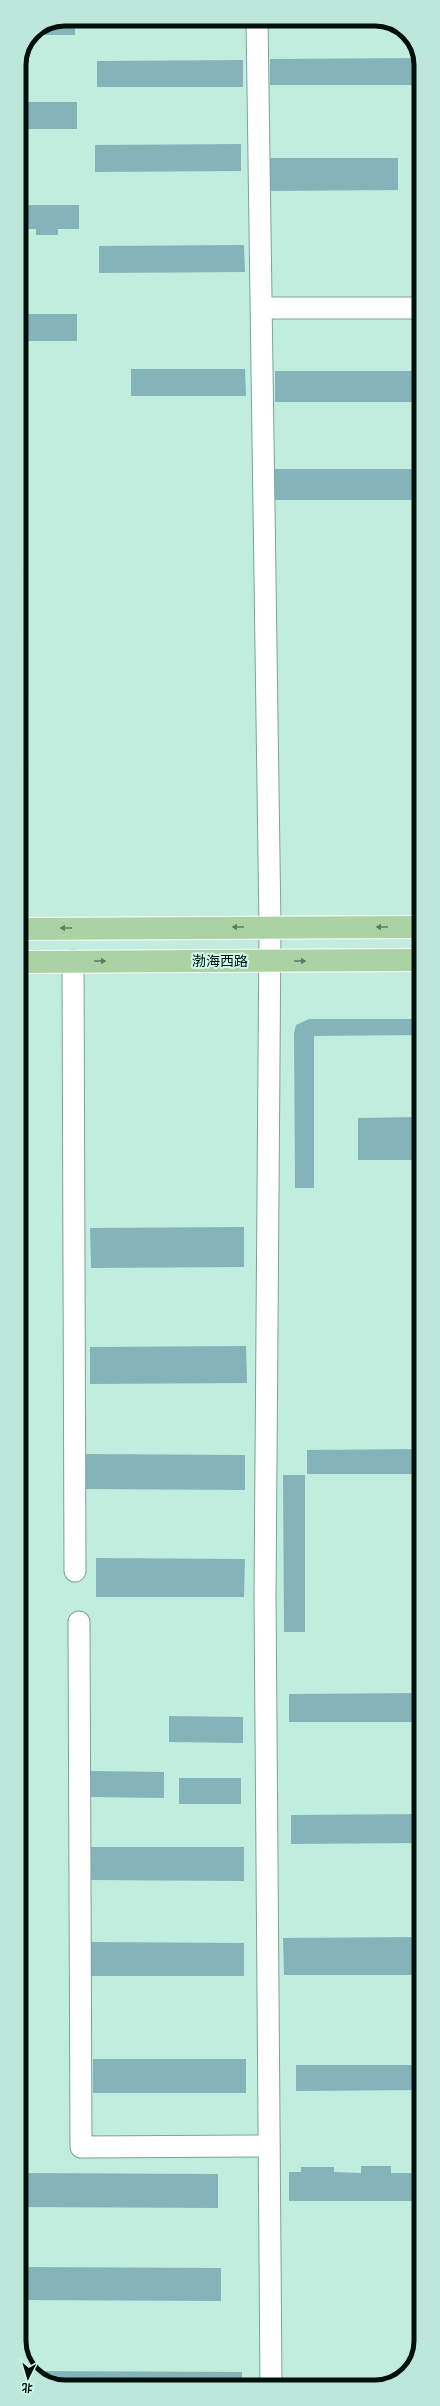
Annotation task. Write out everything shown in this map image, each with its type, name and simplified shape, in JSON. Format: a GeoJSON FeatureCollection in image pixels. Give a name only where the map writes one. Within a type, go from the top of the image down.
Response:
{"type":"FeatureCollection","features":[{"type":"Feature","properties":{"kind":"main road"},"geometry":{"type":"LineString","coordinates":[[26,929],[414,927]]}},
{"type":"Feature","properties":{"kind":"main road","name":"渤海西路"},"geometry":{"type":"LineString","coordinates":[[26,962],[414,960]]}},
{"type":"Feature","properties":{"kind":"street"},"geometry":{"type":"LineString","coordinates":[[258,26],[270,927],[265,1604],[271,2380]]}},
{"type":"Feature","properties":{"kind":"street"},"geometry":{"type":"LineString","coordinates":[[262,308],[414,308]]}},
{"type":"Feature","properties":{"kind":"street"},"geometry":{"type":"LineString","coordinates":[[73,961],[75,1571]]}},
{"type":"Feature","properties":{"kind":"street"},"geometry":{"type":"LineString","coordinates":[[79,1622],[81,2147],[269,2146]]}},
{"type":"Feature","properties":{"kind":"building"},"geometry":{"type":"Polygon","coordinates":[[[75,26],[75,35],[40,35],[57,27],[75,26]]]}},
{"type":"Feature","properties":{"kind":"building"},"geometry":{"type":"Polygon","coordinates":[[[414,58],[414,85],[270,85],[270,59],[414,58]]]}},
{"type":"Feature","properties":{"kind":"building"},"geometry":{"type":"Polygon","coordinates":[[[243,60],[243,87],[97,87],[97,61],[243,60]]]}},
{"type":"Feature","properties":{"kind":"building"},"geometry":{"type":"Polygon","coordinates":[[[26,102],[77,102],[77,129],[26,129],[26,102]]]}},
{"type":"Feature","properties":{"kind":"building"},"geometry":{"type":"Polygon","coordinates":[[[241,144],[241,171],[95,172],[95,145],[241,144]]]}},
{"type":"Feature","properties":{"kind":"building"},"geometry":{"type":"Polygon","coordinates":[[[270,158],[398,158],[398,190],[270,191],[270,158]]]}},
{"type":"Feature","properties":{"kind":"building"},"geometry":{"type":"Polygon","coordinates":[[[26,205],[79,205],[79,229],[58,229],[58,235],[36,235],[36,229],[26,229],[26,205]]]}},
{"type":"Feature","properties":{"kind":"building"},"geometry":{"type":"Polygon","coordinates":[[[244,245],[245,272],[99,273],[99,246],[244,245]]]}},
{"type":"Feature","properties":{"kind":"building"},"geometry":{"type":"Polygon","coordinates":[[[26,314],[77,314],[77,341],[26,341],[26,314]]]}},
{"type":"Feature","properties":{"kind":"building"},"geometry":{"type":"Polygon","coordinates":[[[131,369],[245,369],[246,396],[131,396],[131,369]]]}},
{"type":"Feature","properties":{"kind":"building"},"geometry":{"type":"Polygon","coordinates":[[[275,371],[414,371],[414,402],[275,402],[275,371]]]}},
{"type":"Feature","properties":{"kind":"building"},"geometry":{"type":"Polygon","coordinates":[[[275,469],[414,469],[414,500],[275,500],[275,469]]]}},
{"type":"Feature","properties":{"kind":"building"},"geometry":{"type":"Polygon","coordinates":[[[309,1019],[414,1019],[414,1035],[314,1036],[314,1188],[295,1188],[294,1033],[296,1025],[309,1019]]]}},
{"type":"Feature","properties":{"kind":"building"},"geometry":{"type":"Polygon","coordinates":[[[414,1117],[414,1160],[358,1160],[358,1118],[414,1117]]]}},
{"type":"Feature","properties":{"kind":"building"},"geometry":{"type":"Polygon","coordinates":[[[244,1227],[244,1267],[91,1268],[90,1228],[244,1227]]]}},
{"type":"Feature","properties":{"kind":"building"},"geometry":{"type":"Polygon","coordinates":[[[246,1346],[247,1383],[90,1384],[90,1347],[246,1346]]]}},
{"type":"Feature","properties":{"kind":"building"},"geometry":{"type":"Polygon","coordinates":[[[414,1449],[414,1474],[307,1474],[307,1450],[414,1449]]]}},
{"type":"Feature","properties":{"kind":"building"},"geometry":{"type":"Polygon","coordinates":[[[85,1454],[245,1455],[245,1490],[85,1489],[85,1454]]]}},
{"type":"Feature","properties":{"kind":"building"},"geometry":{"type":"Polygon","coordinates":[[[283,1475],[305,1475],[305,1632],[284,1632],[283,1475]]]}},
{"type":"Feature","properties":{"kind":"building"},"geometry":{"type":"Polygon","coordinates":[[[96,1558],[245,1559],[244,1597],[96,1597],[96,1558]]]}},
{"type":"Feature","properties":{"kind":"building"},"geometry":{"type":"Polygon","coordinates":[[[414,1693],[414,1722],[289,1722],[289,1694],[414,1693]]]}},
{"type":"Feature","properties":{"kind":"building"},"geometry":{"type":"Polygon","coordinates":[[[169,1716],[243,1717],[243,1743],[169,1742],[169,1716]]]}},
{"type":"Feature","properties":{"kind":"building"},"geometry":{"type":"Polygon","coordinates":[[[89,1771],[164,1772],[164,1798],[89,1797],[89,1771]]]}},
{"type":"Feature","properties":{"kind":"building"},"geometry":{"type":"Polygon","coordinates":[[[179,1778],[241,1778],[241,1804],[179,1804],[179,1778]]]}},
{"type":"Feature","properties":{"kind":"building"},"geometry":{"type":"Polygon","coordinates":[[[414,1814],[414,1843],[291,1844],[291,1815],[414,1814]]]}},
{"type":"Feature","properties":{"kind":"building"},"geometry":{"type":"Polygon","coordinates":[[[91,1847],[244,1847],[244,1881],[91,1880],[91,1847]]]}},
{"type":"Feature","properties":{"kind":"building"},"geometry":{"type":"Polygon","coordinates":[[[414,1937],[414,1975],[284,1975],[283,1938],[414,1937]]]}},
{"type":"Feature","properties":{"kind":"building"},"geometry":{"type":"Polygon","coordinates":[[[91,1942],[244,1943],[244,1976],[91,1976],[91,1942]]]}},
{"type":"Feature","properties":{"kind":"building"},"geometry":{"type":"Polygon","coordinates":[[[93,2059],[246,2059],[246,2093],[93,2093],[93,2059]]]}},
{"type":"Feature","properties":{"kind":"building"},"geometry":{"type":"Polygon","coordinates":[[[296,2065],[414,2065],[414,2090],[296,2091],[296,2065]]]}},
{"type":"Feature","properties":{"kind":"building"},"geometry":{"type":"Polygon","coordinates":[[[361,2166],[391,2166],[391,2173],[414,2173],[414,2201],[289,2201],[289,2172],[301,2172],[301,2167],[334,2167],[334,2172],[361,2173],[361,2166]]]}},
{"type":"Feature","properties":{"kind":"building"},"geometry":{"type":"Polygon","coordinates":[[[26,2173],[218,2174],[218,2208],[26,2207],[26,2173]]]}},
{"type":"Feature","properties":{"kind":"building"},"geometry":{"type":"Polygon","coordinates":[[[26,2267],[221,2268],[221,2301],[26,2300],[26,2267]]]}},
{"type":"Feature","properties":{"kind":"building"},"geometry":{"type":"Polygon","coordinates":[[[48,2371],[242,2372],[242,2380],[62,2380],[48,2376],[48,2371]]]}}]}
